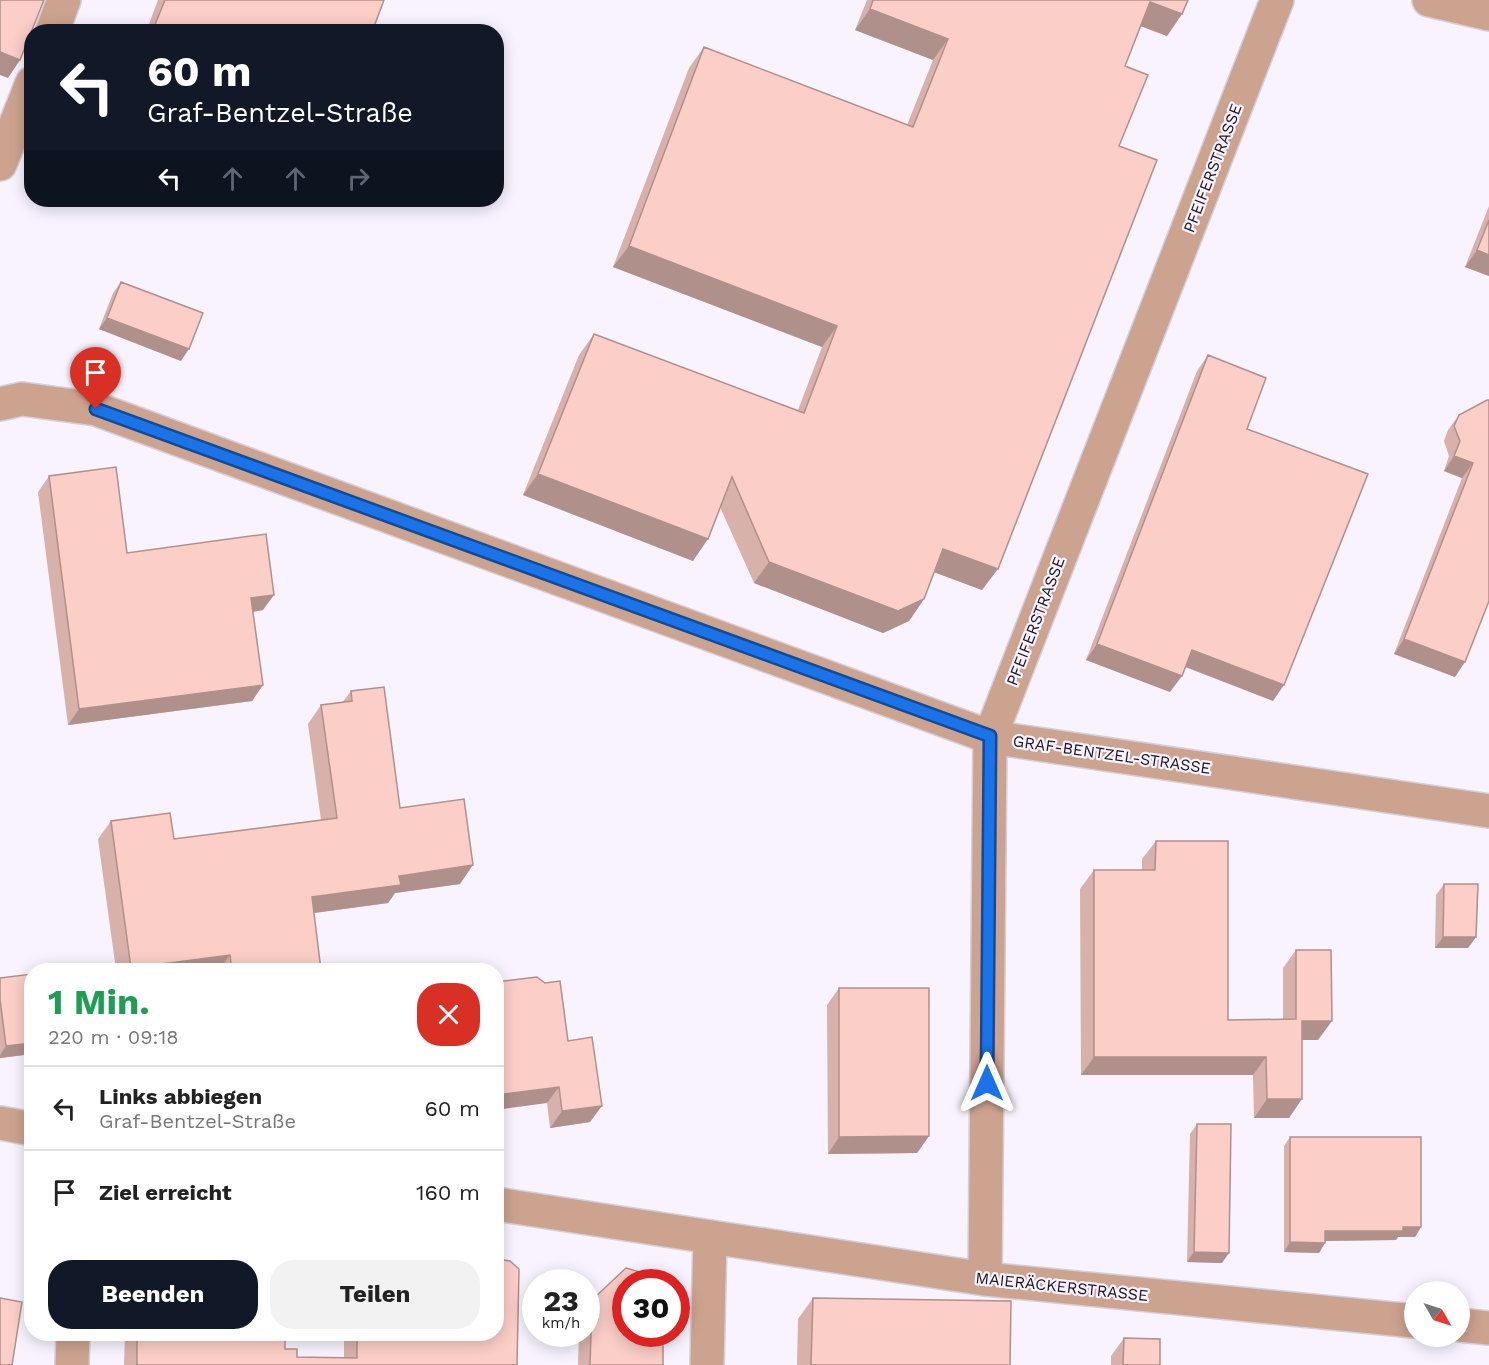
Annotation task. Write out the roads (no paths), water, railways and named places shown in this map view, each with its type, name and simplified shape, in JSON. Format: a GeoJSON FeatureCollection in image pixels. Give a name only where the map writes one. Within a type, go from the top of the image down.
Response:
{"type":"FeatureCollection","features":[{"type":"Feature","properties":{"kind":"street"},"geometry":{"type":"LineString","coordinates":[[54,24],[64,0]]}},
{"type":"Feature","properties":{"kind":"street","name":"PFEIFERSTRASSE"},"geometry":{"type":"LineString","coordinates":[[986,1279],[990,736],[1277,0]]}},
{"type":"Feature","properties":{"kind":"street"},"geometry":{"type":"LineString","coordinates":[[1429,0],[1489,14]]}},
{"type":"Feature","properties":{"kind":"street"},"geometry":{"type":"LineString","coordinates":[[0,165],[24,104]]}},
{"type":"Feature","properties":{"kind":"street","name":"GRAF-BENTZEL-STRASSE"},"geometry":{"type":"LineString","coordinates":[[0,404],[22,399],[96,409],[990,736],[1489,811]]}},
{"type":"Feature","properties":{"kind":"street"},"geometry":{"type":"LineString","coordinates":[[0,1123],[24,1128]]}},
{"type":"Feature","properties":{"kind":"street","name":"MAIERÄCKERSTRASSE"},"geometry":{"type":"LineString","coordinates":[[504,1205],[986,1279],[1404,1320]]}},
{"type":"Feature","properties":{"kind":"street"},"geometry":{"type":"LineString","coordinates":[[707,1365],[710,1237]]}},
{"type":"Feature","properties":{"kind":"street"},"geometry":{"type":"LineString","coordinates":[[1470,1326],[1489,1328]]}},
{"type":"Feature","properties":{"kind":"street"},"geometry":{"type":"LineString","coordinates":[[72,1365],[73,1341]]}}]}
